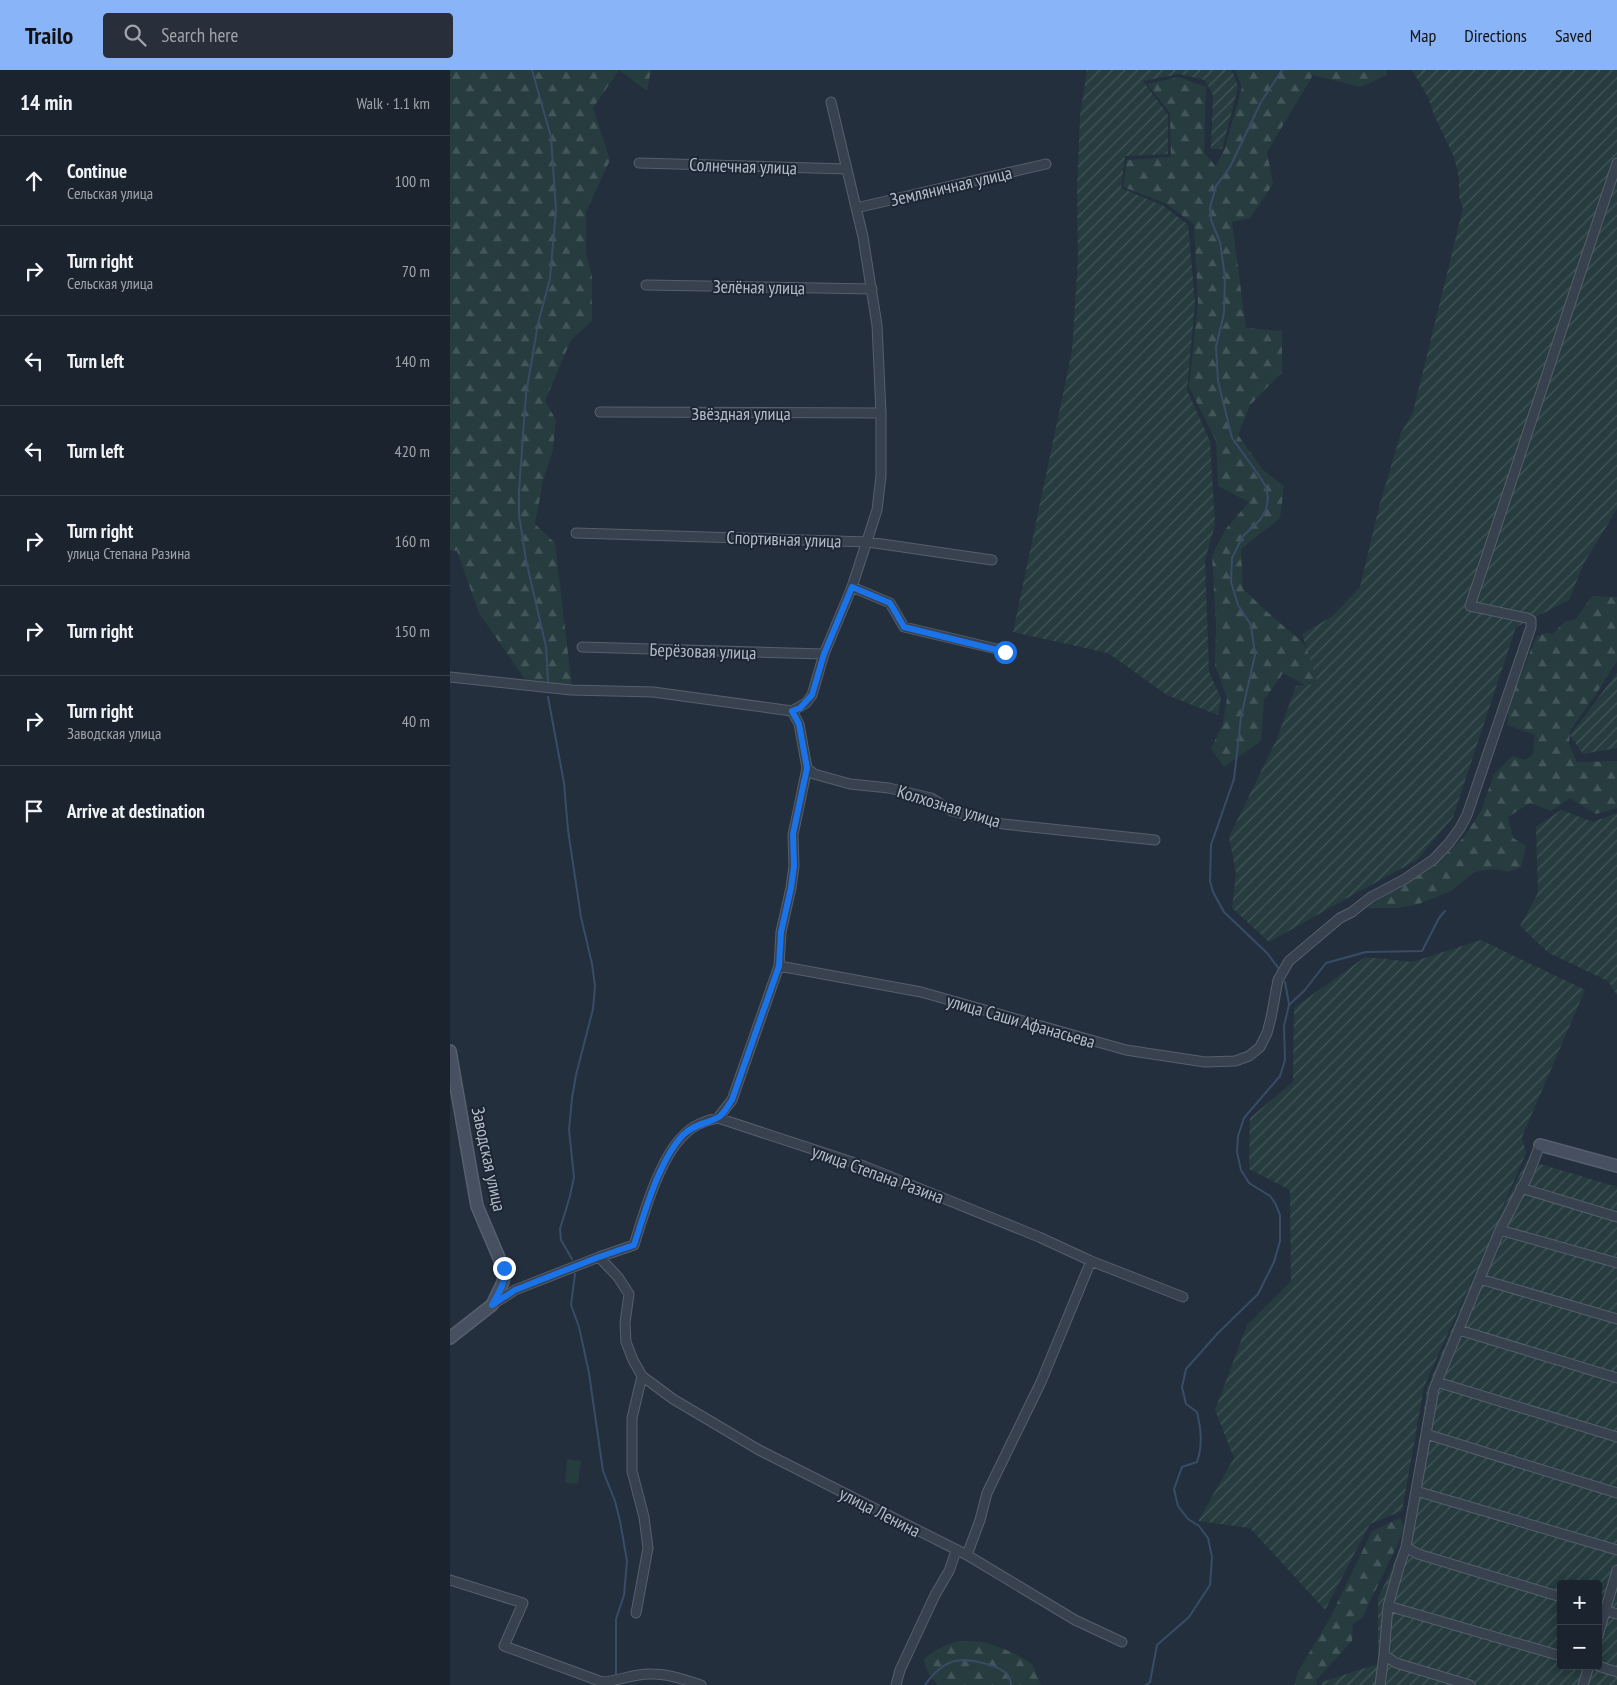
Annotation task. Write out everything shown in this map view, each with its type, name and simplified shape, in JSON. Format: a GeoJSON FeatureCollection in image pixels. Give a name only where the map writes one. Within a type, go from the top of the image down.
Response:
{"type":"FeatureCollection","features":[{"type":"Feature","properties":{"kind":"street"},"geometry":{"type":"LineString","coordinates":[[450,677],[571,690],[653,692],[792,711],[800,708],[812,695],[824,654],[852,587],[868,542],[877,510],[881,476],[882,413],[877,325],[863,236],[830,102]]}},
{"type":"Feature","properties":{"kind":"street","name":"Солнечная улица"},"geometry":{"type":"LineString","coordinates":[[639,163],[847,169]]}},
{"type":"Feature","properties":{"kind":"street","name":"улица Саши Афанасьева"},"geometry":{"type":"LineString","coordinates":[[779,966],[921,992],[1126,1050],[1219,1063],[1235,1061],[1249,1056],[1260,1047],[1267,1034],[1278,980],[1289,961],[1340,918],[1352,912],[1370,897],[1405,879],[1434,859],[1449,843],[1467,815],[1531,627],[1531,620],[1527,618],[1470,606],[1617,163]]}},
{"type":"Feature","properties":{"kind":"street","name":"Земляничная улица"},"geometry":{"type":"LineString","coordinates":[[856,208],[1046,164]]}},
{"type":"Feature","properties":{"kind":"street","name":"Зелёная улица"},"geometry":{"type":"LineString","coordinates":[[646,285],[872,289]]}},
{"type":"Feature","properties":{"kind":"street","name":"Звёздная улица"},"geometry":{"type":"LineString","coordinates":[[600,412],[882,413]]}},
{"type":"Feature","properties":{"kind":"street","name":"Спортивная улица"},"geometry":{"type":"LineString","coordinates":[[576,533],[868,542],[992,560]]}},
{"type":"Feature","properties":{"kind":"street"},"geometry":{"type":"LineString","coordinates":[[852,587],[890,603],[904,627],[1005,652]]}},
{"type":"Feature","properties":{"kind":"street","name":"Берёзовая улица"},"geometry":{"type":"LineString","coordinates":[[582,647],[824,654]]}},
{"type":"Feature","properties":{"kind":"street"},"geometry":{"type":"LineString","coordinates":[[492,1305],[515,1290],[634,1245],[667,1157],[683,1135],[698,1124],[718,1118],[732,1100],[779,966],[781,932],[794,866],[793,834],[807,768],[799,724],[792,711]]}},
{"type":"Feature","properties":{"kind":"street","name":"Колхозная улица"},"geometry":{"type":"LineString","coordinates":[[807,768],[814,774],[850,784],[890,788],[932,798],[952,811],[1003,824],[1155,840]]}},
{"type":"Feature","properties":{"kind":"street","name":"Заводская улица"},"geometry":{"type":"LineString","coordinates":[[450,1051],[477,1206],[506,1272],[492,1305],[450,1338]]}},
{"type":"Feature","properties":{"kind":"street","name":"улица Степана Разина"},"geometry":{"type":"LineString","coordinates":[[718,1118],[864,1166],[1039,1237],[1091,1261],[1183,1297]]}},
{"type":"Feature","properties":{"kind":"street"},"geometry":{"type":"LineString","coordinates":[[1380,1685],[1388,1606],[1406,1547],[1434,1389],[1500,1230],[1522,1188],[1540,1145],[1617,1166]]}},
{"type":"Feature","properties":{"kind":"street"},"geometry":{"type":"LineString","coordinates":[[1522,1188],[1617,1217]]}},
{"type":"Feature","properties":{"kind":"street"},"geometry":{"type":"LineString","coordinates":[[1500,1230],[1617,1263]]}},
{"type":"Feature","properties":{"kind":"street"},"geometry":{"type":"LineString","coordinates":[[599,1257],[618,1276],[629,1294],[625,1323],[626,1342],[642,1376],[632,1418],[632,1471],[644,1517],[648,1548],[636,1613]]}},
{"type":"Feature","properties":{"kind":"street"},"geometry":{"type":"LineString","coordinates":[[967,1555],[980,1520],[987,1493],[1041,1382],[1091,1261]]}},
{"type":"Feature","properties":{"kind":"street"},"geometry":{"type":"LineString","coordinates":[[1480,1279],[1617,1319]]}},
{"type":"Feature","properties":{"kind":"street"},"geometry":{"type":"LineString","coordinates":[[1458,1330],[1617,1378]]}},
{"type":"Feature","properties":{"kind":"street","name":"улица Ленина"},"geometry":{"type":"LineString","coordinates":[[642,1376],[673,1399],[759,1450],[967,1555],[1075,1620],[1122,1642]]}},
{"type":"Feature","properties":{"kind":"street"},"geometry":{"type":"LineString","coordinates":[[1437,1382],[1617,1437]]}},
{"type":"Feature","properties":{"kind":"street"},"geometry":{"type":"LineString","coordinates":[[1426,1434],[1617,1492]]}},
{"type":"Feature","properties":{"kind":"street"},"geometry":{"type":"LineString","coordinates":[[1416,1491],[1617,1550]]}},
{"type":"Feature","properties":{"kind":"street"},"geometry":{"type":"LineString","coordinates":[[1406,1547],[1418,1554],[1557,1596]]}},
{"type":"Feature","properties":{"kind":"street"},"geometry":{"type":"LineString","coordinates":[[896,1685],[900,1670],[935,1595],[950,1571],[956,1551]]}},
{"type":"Feature","properties":{"kind":"street"},"geometry":{"type":"LineString","coordinates":[[1617,1570],[1602,1609],[1617,1614]]}},
{"type":"Feature","properties":{"kind":"street"},"geometry":{"type":"LineString","coordinates":[[450,1580],[522,1603],[504,1646],[602,1682],[652,1674],[680,1678],[701,1685]]}},
{"type":"Feature","properties":{"kind":"street"},"geometry":{"type":"LineString","coordinates":[[1388,1606],[1557,1655]]}},
{"type":"Feature","properties":{"kind":"street"},"geometry":{"type":"LineString","coordinates":[[1384,1655],[1396,1663],[1470,1685]]}},
{"type":"Feature","properties":{"kind":"street"},"geometry":{"type":"LineString","coordinates":[[1602,1667],[1617,1672]]}},
{"type":"Feature","properties":{"kind":"street"},"geometry":{"type":"LineString","coordinates":[[1584,1685],[1588,1670]]}},
{"type":"Feature","properties":{"kind":"green space"},"geometry":{"type":"Polygon","coordinates":[[[450,70],[619,70],[593,108],[610,160],[586,212],[586,254],[592,277],[592,321],[571,340],[545,401],[556,420],[553,450],[543,481],[535,524],[555,543],[572,687],[526,681],[479,613],[457,551],[450,550],[450,70]]]}},
{"type":"Feature","properties":{"kind":"green space"},"geometry":{"type":"Polygon","coordinates":[[[619,70],[651,70],[647,91],[619,70]]]}},
{"type":"Feature","properties":{"kind":"green space"},"geometry":{"type":"Polygon","coordinates":[[[1087,70],[1232,70],[1238,87],[1222,149],[1211,149],[1213,95],[1205,80],[1179,74],[1143,81],[1168,115],[1168,154],[1125,156],[1121,188],[1164,206],[1188,225],[1195,302],[1187,390],[1210,441],[1215,525],[1205,560],[1209,672],[1221,698],[1218,715],[1167,695],[1108,653],[1013,632],[1072,351],[1078,260],[1077,189],[1080,116],[1087,70]]]}},
{"type":"Feature","properties":{"kind":"green space"},"geometry":{"type":"Polygon","coordinates":[[[1235,70],[1387,70],[1387,75],[1361,87],[1313,75],[1267,152],[1273,184],[1250,218],[1232,222],[1246,328],[1282,331],[1282,372],[1250,405],[1238,435],[1262,469],[1284,486],[1280,518],[1241,549],[1243,589],[1300,640],[1330,676],[1325,696],[1283,673],[1264,700],[1261,741],[1224,767],[1211,749],[1223,723],[1227,698],[1215,665],[1216,623],[1212,556],[1225,530],[1249,502],[1218,486],[1216,441],[1189,387],[1198,303],[1194,224],[1165,203],[1123,187],[1127,160],[1171,157],[1170,113],[1147,84],[1179,77],[1206,87],[1204,152],[1216,167],[1225,148],[1242,87],[1235,70]]]}},
{"type":"Feature","properties":{"kind":"green space"},"geometry":{"type":"Polygon","coordinates":[[[1412,70],[1617,70],[1617,509],[1584,563],[1569,600],[1516,627],[1453,817],[1417,860],[1269,942],[1232,908],[1236,873],[1229,837],[1276,741],[1296,686],[1318,684],[1302,634],[1331,617],[1360,587],[1380,503],[1401,433],[1413,412],[1463,208],[1459,197],[1459,178],[1454,157],[1434,115],[1428,97],[1412,70]]]}},
{"type":"Feature","properties":{"kind":"green space"},"geometry":{"type":"Polygon","coordinates":[[[1592,596],[1617,597],[1617,661],[1570,731],[1569,744],[1577,762],[1617,761],[1617,808],[1596,814],[1570,798],[1551,811],[1530,803],[1508,817],[1513,838],[1526,846],[1521,867],[1508,872],[1493,869],[1474,872],[1451,891],[1416,905],[1395,908],[1368,908],[1373,901],[1399,889],[1436,864],[1464,837],[1481,811],[1494,774],[1512,756],[1525,760],[1533,754],[1535,735],[1507,725],[1509,704],[1536,637],[1545,633],[1553,634],[1565,621],[1575,620],[1592,596]]]}},
{"type":"Feature","properties":{"kind":"green space"},"geometry":{"type":"Polygon","coordinates":[[[1617,673],[1617,748],[1583,754],[1570,735],[1617,673]]]}},
{"type":"Feature","properties":{"kind":"green space"},"geometry":{"type":"Polygon","coordinates":[[[1561,810],[1593,822],[1617,813],[1617,995],[1608,981],[1549,953],[1520,926],[1538,893],[1536,827],[1561,810]]]}},
{"type":"Feature","properties":{"kind":"green space"},"geometry":{"type":"Polygon","coordinates":[[[1481,940],[1585,990],[1522,1137],[1526,1153],[1498,1218],[1527,1160],[1617,1187],[1617,1685],[1322,1685],[1322,1682],[1378,1664],[1378,1598],[1405,1540],[1427,1388],[1483,1254],[1424,1387],[1402,1511],[1370,1524],[1325,1610],[1250,1528],[1198,1521],[1234,1458],[1215,1410],[1247,1325],[1291,1281],[1290,1190],[1249,1169],[1250,1118],[1293,1082],[1294,1008],[1365,957],[1412,962],[1481,940]]]}},
{"type":"Feature","properties":{"kind":"green space"},"geometry":{"type":"Polygon","coordinates":[[[567,1459],[581,1461],[578,1484],[565,1483],[567,1459]]]}},
{"type":"Feature","properties":{"kind":"green space"},"geometry":{"type":"Polygon","coordinates":[[[1400,1518],[1405,1529],[1362,1618],[1353,1624],[1352,1641],[1316,1680],[1317,1685],[1294,1685],[1299,1670],[1330,1618],[1372,1531],[1400,1518]]]}},
{"type":"Feature","properties":{"kind":"green space"},"geometry":{"type":"Polygon","coordinates":[[[960,1641],[984,1642],[1021,1657],[1032,1664],[1041,1685],[938,1685],[927,1670],[924,1659],[941,1647],[960,1641]]]}},
{"type":"Feature","properties":{"kind":"waterway"},"geometry":{"type":"LineString","coordinates":[[532,70],[551,137],[556,210],[550,278],[538,324],[526,394],[519,515],[526,560],[546,647],[548,681]]}},
{"type":"Feature","properties":{"kind":"waterway"},"geometry":{"type":"LineString","coordinates":[[1279,969],[1267,953],[1224,912],[1213,892],[1210,881],[1211,845],[1234,779],[1241,717],[1255,655],[1251,625],[1238,605],[1231,582],[1232,558],[1243,536],[1260,520],[1266,510],[1268,498],[1266,487],[1232,438],[1218,381],[1216,347],[1224,313],[1225,277],[1220,242],[1211,220],[1210,208],[1216,186],[1230,167],[1261,102],[1282,70]]}},
{"type":"Feature","properties":{"kind":"waterway"},"geometry":{"type":"LineString","coordinates":[[548,697],[564,783],[568,830],[581,917],[595,986],[593,1009],[572,1098],[569,1130],[574,1177],[560,1229],[561,1240],[572,1259]]}},
{"type":"Feature","properties":{"kind":"waterway"},"geometry":{"type":"LineString","coordinates":[[1146,1685],[1150,1682],[1157,1645],[1189,1617],[1210,1585],[1212,1557],[1208,1538],[1199,1526],[1188,1519],[1178,1506],[1174,1489],[1182,1467],[1197,1462],[1201,1443],[1197,1412],[1186,1404],[1182,1387],[1186,1369],[1218,1333],[1258,1294],[1274,1262],[1280,1241],[1280,1215],[1275,1203],[1270,1196],[1249,1183],[1241,1170],[1237,1152],[1238,1136],[1244,1118],[1280,1076],[1285,1060],[1284,1026],[1289,1005],[1304,991],[1326,963],[1366,952],[1422,951],[1439,918],[1445,911]]}},
{"type":"Feature","properties":{"kind":"waterway"},"geometry":{"type":"LineString","coordinates":[[1285,982],[1289,1004]]}},
{"type":"Feature","properties":{"kind":"waterway"},"geometry":{"type":"LineString","coordinates":[[575,1274],[571,1305],[579,1327],[589,1373],[603,1471],[615,1501],[627,1561],[624,1595],[616,1619],[616,1674]]}},
{"type":"Feature","properties":{"kind":"waterway"},"geometry":{"type":"LineString","coordinates":[[925,1685],[942,1667],[950,1662],[961,1660],[985,1663],[1000,1669],[1009,1677],[1011,1685]]}},
{"type":"Feature","properties":{"kind":"route"},"geometry":{"type":"LineString","coordinates":[[504,1268],[506,1272],[503,1282],[492,1305],[515,1290],[634,1245],[667,1157],[683,1135],[698,1124],[718,1118],[732,1100],[779,966],[781,932],[794,866],[793,834],[807,768],[799,724],[792,711],[800,708],[812,695],[824,654],[852,587],[890,603],[904,627],[1005,652]]}}]}
